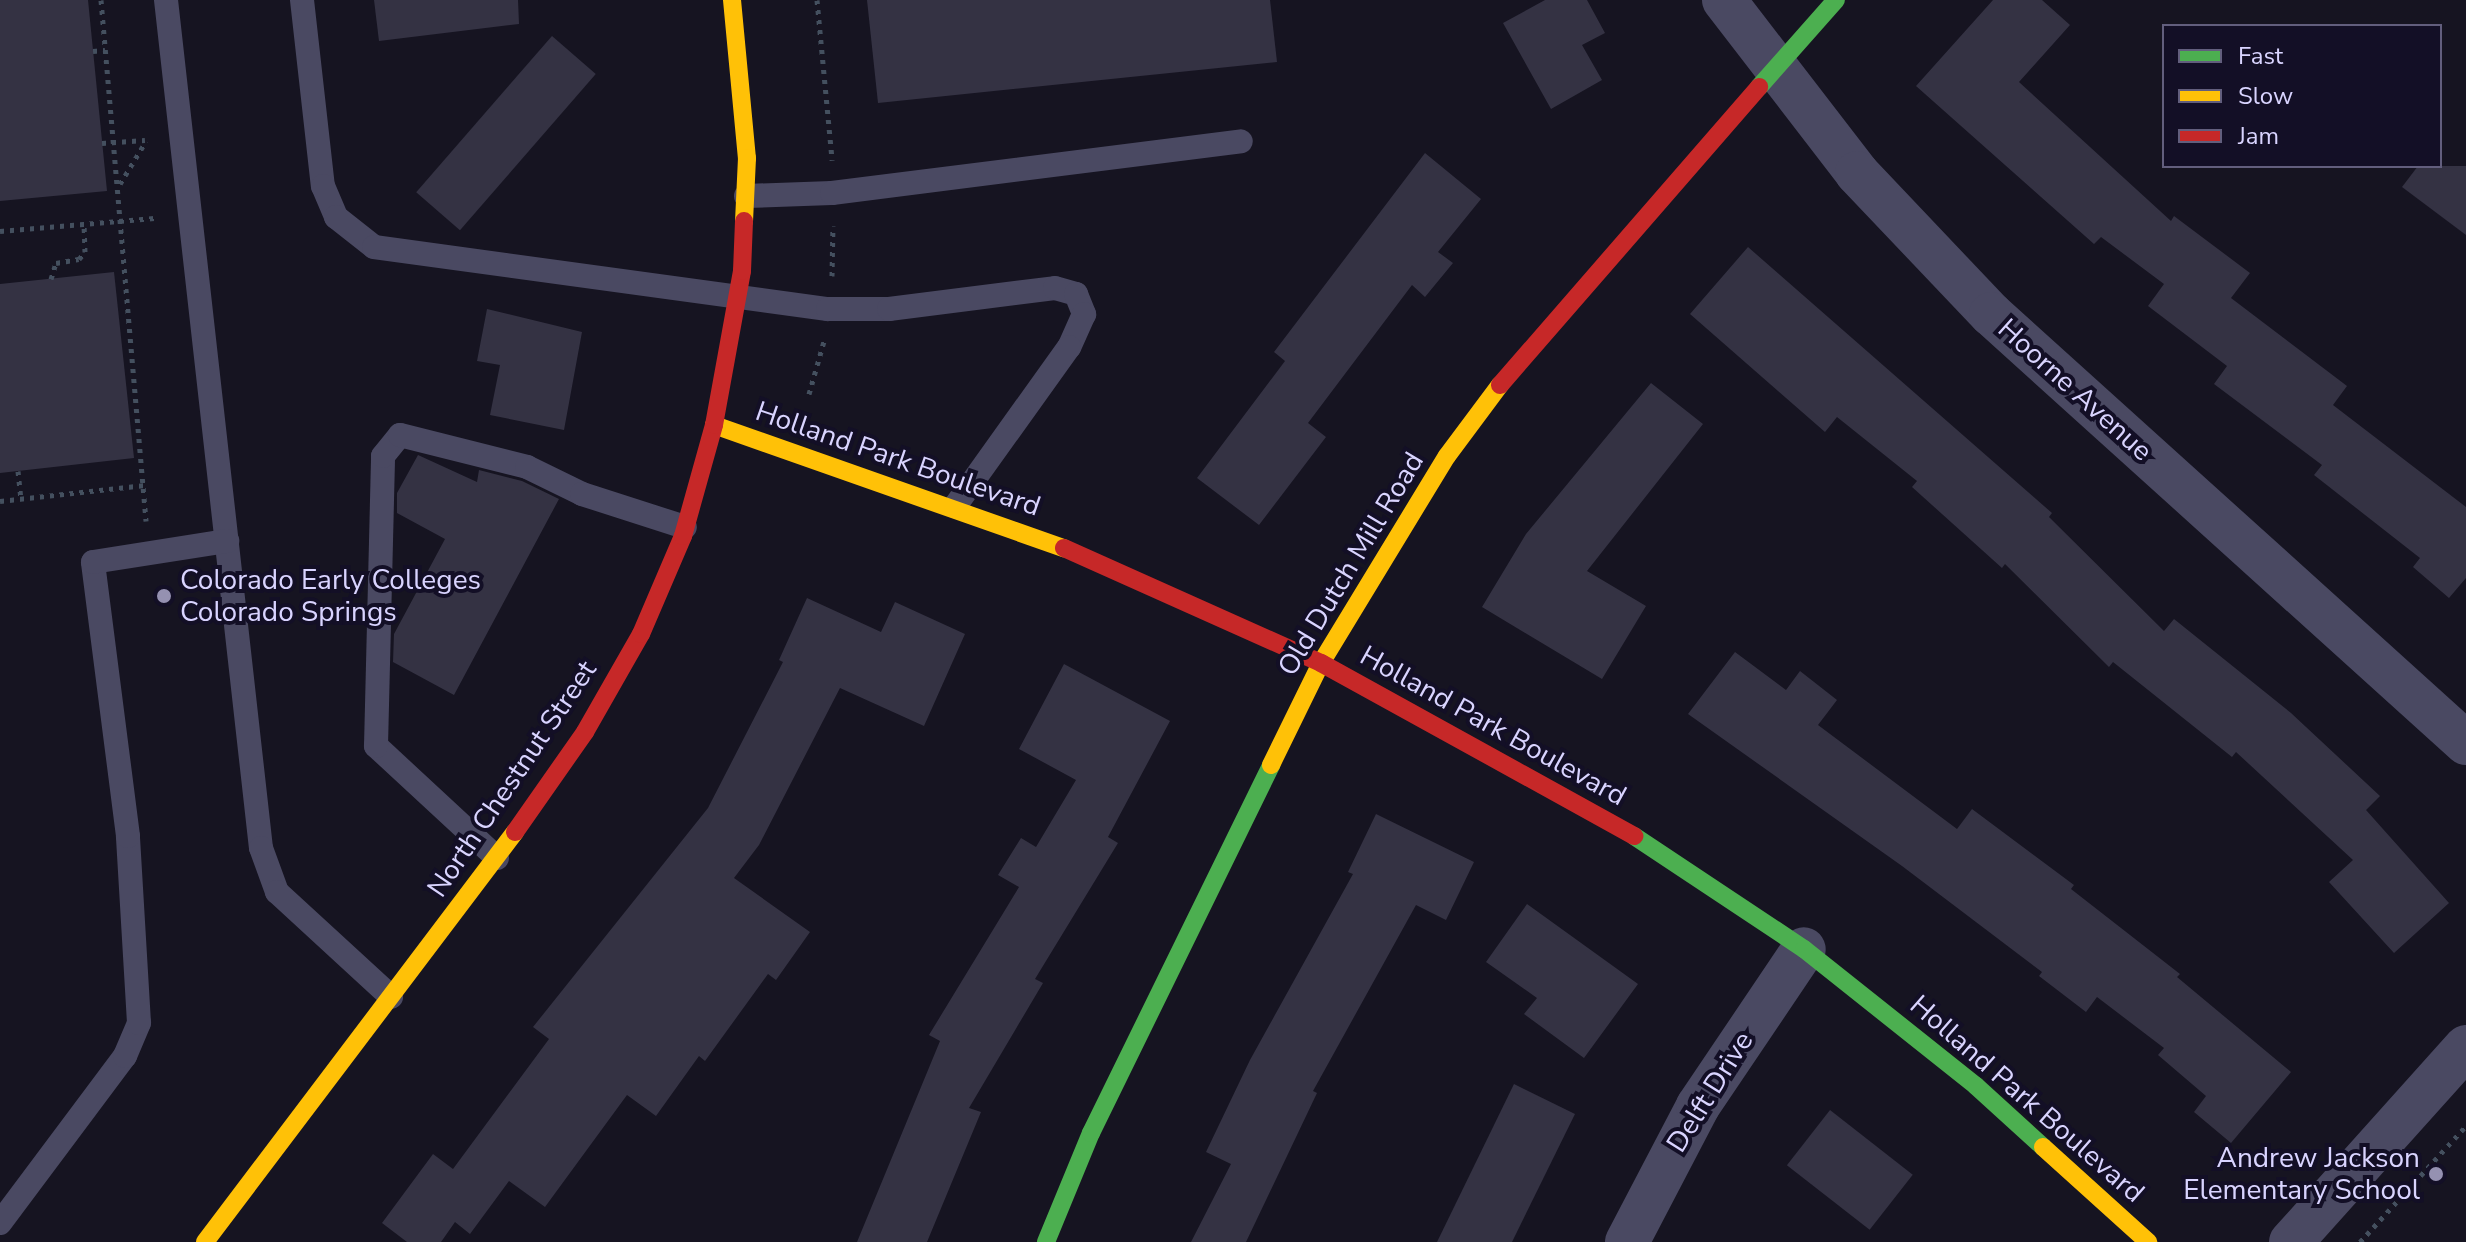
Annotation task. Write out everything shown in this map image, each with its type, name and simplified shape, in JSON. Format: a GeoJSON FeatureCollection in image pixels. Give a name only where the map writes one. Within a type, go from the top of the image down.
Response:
{"type":"FeatureCollection","features":[{"type":"Feature","properties":{"kind":"street","name":"North Chestnut Street"},"geometry":{"type":"LineString","coordinates":[[205,1242],[497,858],[585,732],[641,634],[685,527],[714,425],[738,293],[747,158],[732,0]]}},
{"type":"Feature","properties":{"kind":"street","name":"Hoorne Avenue"},"geometry":{"type":"LineString","coordinates":[[1724,0],[1773,71],[1857,173],[1991,314],[2466,743]]}},
{"type":"Feature","properties":{"kind":"street","name":"Old Dutch Mill Road"},"geometry":{"type":"LineString","coordinates":[[1046,1242],[1091,1133],[1321,663],[1447,456],[1524,352],[1836,0]]}},
{"type":"Feature","properties":{"kind":"street","name":"Holland Park Boulevard"},"geometry":{"type":"LineString","coordinates":[[714,425],[955,506],[1097,560],[1321,663],[1556,789],[1655,848],[1804,949],[1976,1086],[2148,1242]]}},
{"type":"Feature","properties":{"kind":"street","name":"Delft Drive"},"geometry":{"type":"LineString","coordinates":[[1627,1242],[1698,1106],[1804,949]]}},
{"type":"Feature","properties":{"kind":"street"},"geometry":{"type":"LineString","coordinates":[[2291,1242],[2466,1047]]}},
{"type":"Feature","properties":{"kind":"lane"},"geometry":{"type":"LineString","coordinates":[[166,0],[261,848],[277,892],[391,997]]}},
{"type":"Feature","properties":{"kind":"lane"},"geometry":{"type":"LineString","coordinates":[[302,0],[323,186],[336,217],[357,237],[404,255],[738,293],[828,309],[873,309],[1055,288],[1076,294],[1084,314],[1069,347],[955,506]]}},
{"type":"Feature","properties":{"kind":"lane"},"geometry":{"type":"LineString","coordinates":[[746,196],[832,193],[1241,141]]}},
{"type":"Feature","properties":{"kind":"lane"},"geometry":{"type":"LineString","coordinates":[[497,858],[376,746],[383,456],[400,435],[527,467],[582,494],[685,527]]}},
{"type":"Feature","properties":{"kind":"lane"},"geometry":{"type":"LineString","coordinates":[[0,1223],[125,1056],[139,1023],[128,836],[93,562],[227,541]]}},
{"type":"Feature","properties":{"kind":"path"},"geometry":{"type":"LineString","coordinates":[[101,0],[145,485],[147,519],[140,555]]}},
{"type":"Feature","properties":{"kind":"path"},"geometry":{"type":"LineString","coordinates":[[93,51],[105,50]]}},
{"type":"Feature","properties":{"kind":"path"},"geometry":{"type":"LineString","coordinates":[[102,143],[182,137]]}},
{"type":"Feature","properties":{"kind":"path"},"geometry":{"type":"LineString","coordinates":[[119,185],[147,139]]}},
{"type":"Feature","properties":{"kind":"path"},"geometry":{"type":"LineString","coordinates":[[0,231],[191,215]]}},
{"type":"Feature","properties":{"kind":"path"},"geometry":{"type":"LineString","coordinates":[[51,279],[56,263],[79,259],[85,252],[84,224]]}},
{"type":"Feature","properties":{"kind":"path"},"geometry":{"type":"LineString","coordinates":[[18,471],[21,499]]}},
{"type":"Feature","properties":{"kind":"path"},"geometry":{"type":"LineString","coordinates":[[0,501],[145,485]]}},
{"type":"Feature","properties":{"kind":"path"},"geometry":{"type":"LineString","coordinates":[[2360,1242],[2466,1126]]}},
{"type":"Feature","properties":{"kind":"building"},"geometry":{"type":"Polygon","coordinates":[[[0,0],[88,0],[107,191],[0,201],[0,0]]]}},
{"type":"Feature","properties":{"kind":"building"},"geometry":{"type":"Polygon","coordinates":[[[374,0],[518,0],[519,24],[379,41],[374,0]]]}},
{"type":"Feature","properties":{"kind":"building"},"geometry":{"type":"Polygon","coordinates":[[[867,0],[1270,0],[1277,62],[878,103],[867,0]]]}},
{"type":"Feature","properties":{"kind":"building"},"geometry":{"type":"Polygon","coordinates":[[[1545,0],[1587,0],[1605,33],[1582,45],[1602,80],[1551,109],[1503,23],[1545,0]]]}},
{"type":"Feature","properties":{"kind":"building"},"geometry":{"type":"Polygon","coordinates":[[[1993,0],[2042,0],[2070,25],[2019,82],[2171,221],[2174,216],[2250,273],[2231,298],[2347,386],[2333,405],[2466,507],[2466,578],[2449,598],[2413,567],[2420,558],[2314,475],[2322,465],[2214,384],[2227,366],[2148,306],[2164,284],[2101,237],[2094,244],[1916,86],[1993,0]]]}},
{"type":"Feature","properties":{"kind":"building"},"geometry":{"type":"Polygon","coordinates":[[[552,36],[596,74],[460,230],[416,192],[552,36]]]}},
{"type":"Feature","properties":{"kind":"building"},"geometry":{"type":"Polygon","coordinates":[[[1425,153],[1481,199],[1438,252],[1453,263],[1425,297],[1412,285],[1308,423],[1326,437],[1259,525],[1197,478],[1285,361],[1274,352],[1425,153]]]}},
{"type":"Feature","properties":{"kind":"building"},"geometry":{"type":"Polygon","coordinates":[[[2466,166],[2466,235],[2402,187],[2416,168],[2466,166]]]}},
{"type":"Feature","properties":{"kind":"building"},"geometry":{"type":"Polygon","coordinates":[[[1748,247],[2052,513],[2049,517],[2164,631],[2174,619],[2291,713],[2380,796],[2366,810],[2449,903],[2394,953],[2329,882],[2353,860],[2236,752],[2232,757],[2113,662],[2109,667],[2005,564],[2002,568],[1912,487],[1917,481],[1837,417],[1825,432],[1690,314],[1748,247]]]}},
{"type":"Feature","properties":{"kind":"building"},"geometry":{"type":"Polygon","coordinates":[[[114,272],[134,458],[0,473],[0,284],[114,272]]]}},
{"type":"Feature","properties":{"kind":"building"},"geometry":{"type":"Polygon","coordinates":[[[487,309],[582,332],[564,430],[490,415],[500,365],[477,361],[487,309]]]}},
{"type":"Feature","properties":{"kind":"building"},"geometry":{"type":"Polygon","coordinates":[[[1651,383],[1703,424],[1587,571],[1646,606],[1602,679],[1482,607],[1526,534],[1651,383]]]}},
{"type":"Feature","properties":{"kind":"building"},"geometry":{"type":"Polygon","coordinates":[[[418,455],[477,482],[479,470],[522,481],[559,499],[454,695],[393,662],[394,634],[445,539],[397,513],[397,493],[418,455]]]}},
{"type":"Feature","properties":{"kind":"building"},"geometry":{"type":"Polygon","coordinates":[[[807,598],[881,632],[895,602],[965,634],[924,726],[840,688],[759,845],[734,878],[810,932],[776,980],[768,974],[705,1061],[699,1056],[656,1116],[627,1095],[545,1207],[509,1181],[470,1234],[455,1222],[441,1242],[407,1242],[382,1223],[433,1154],[453,1169],[549,1039],[533,1027],[708,808],[783,662],[779,660],[807,598]]]}},
{"type":"Feature","properties":{"kind":"building"},"geometry":{"type":"Polygon","coordinates":[[[1735,652],[1786,690],[1800,671],[1837,700],[1818,725],[1957,829],[1972,809],[2074,885],[2071,889],[2180,974],[2177,977],[2291,1072],[2231,1143],[2194,1112],[2206,1096],[2158,1055],[2164,1048],[2097,997],[2086,1012],[2039,976],[2042,972],[1902,866],[1688,714],[1735,652]]]}},
{"type":"Feature","properties":{"kind":"building"},"geometry":{"type":"Polygon","coordinates":[[[1064,664],[1170,721],[1108,837],[1118,843],[1035,979],[1043,983],[969,1108],[981,1112],[927,1242],[857,1242],[940,1041],[929,1035],[1019,887],[998,875],[1021,838],[1036,847],[1076,780],[1019,749],[1064,664]]]}},
{"type":"Feature","properties":{"kind":"building"},"geometry":{"type":"Polygon","coordinates":[[[1376,814],[1474,862],[1446,920],[1416,905],[1313,1091],[1317,1093],[1246,1242],[1191,1242],[1231,1164],[1206,1152],[1250,1060],[1353,874],[1348,872],[1376,814]]]}},
{"type":"Feature","properties":{"kind":"building"},"geometry":{"type":"Polygon","coordinates":[[[1527,904],[1638,984],[1584,1058],[1524,1014],[1537,998],[1486,962],[1527,904]]]}},
{"type":"Feature","properties":{"kind":"building"},"geometry":{"type":"Polygon","coordinates":[[[1514,1084],[1575,1114],[1512,1242],[1437,1242],[1514,1084]]]}},
{"type":"Feature","properties":{"kind":"building"},"geometry":{"type":"Polygon","coordinates":[[[1830,1110],[1913,1175],[1870,1230],[1787,1165],[1830,1110]]]}},
{"type":"Feature","properties":{"kind":"traffic: fast"},"geometry":{"type":"LineString","coordinates":[[1759,87],[1836,0]]}},
{"type":"Feature","properties":{"kind":"traffic: fast"},"geometry":{"type":"LineString","coordinates":[[1046,1242],[1091,1133],[1271,765]]}},
{"type":"Feature","properties":{"kind":"traffic: fast"},"geometry":{"type":"LineString","coordinates":[[1634,836],[1804,949],[1976,1086],[2043,1147]]}},
{"type":"Feature","properties":{"kind":"traffic: slow"},"geometry":{"type":"LineString","coordinates":[[732,0],[747,158],[744,221]]}},
{"type":"Feature","properties":{"kind":"traffic: slow"},"geometry":{"type":"LineString","coordinates":[[1271,765],[1321,663],[1447,456],[1500,385]]}},
{"type":"Feature","properties":{"kind":"traffic: slow"},"geometry":{"type":"LineString","coordinates":[[714,425],[1064,548]]}},
{"type":"Feature","properties":{"kind":"traffic: slow"},"geometry":{"type":"LineString","coordinates":[[205,1242],[515,832]]}},
{"type":"Feature","properties":{"kind":"traffic: slow"},"geometry":{"type":"LineString","coordinates":[[2043,1147],[2148,1242]]}},
{"type":"Feature","properties":{"kind":"traffic: jam"},"geometry":{"type":"LineString","coordinates":[[1500,385],[1759,87]]}},
{"type":"Feature","properties":{"kind":"traffic: jam"},"geometry":{"type":"LineString","coordinates":[[515,832],[585,732],[641,634],[683,536],[714,425],[742,271],[744,221]]}},
{"type":"Feature","properties":{"kind":"traffic: jam"},"geometry":{"type":"LineString","coordinates":[[1064,548],[1321,663],[1634,836]]}},
{"type":"Feature","properties":{"kind":"place","name":"Colorado Early Colleges Colorado Springs"},"geometry":{"type":"Point","coordinates":[164,596]}},
{"type":"Feature","properties":{"kind":"place","name":"Andrew Jackson Elementary School"},"geometry":{"type":"Point","coordinates":[2436,1174]}}]}
